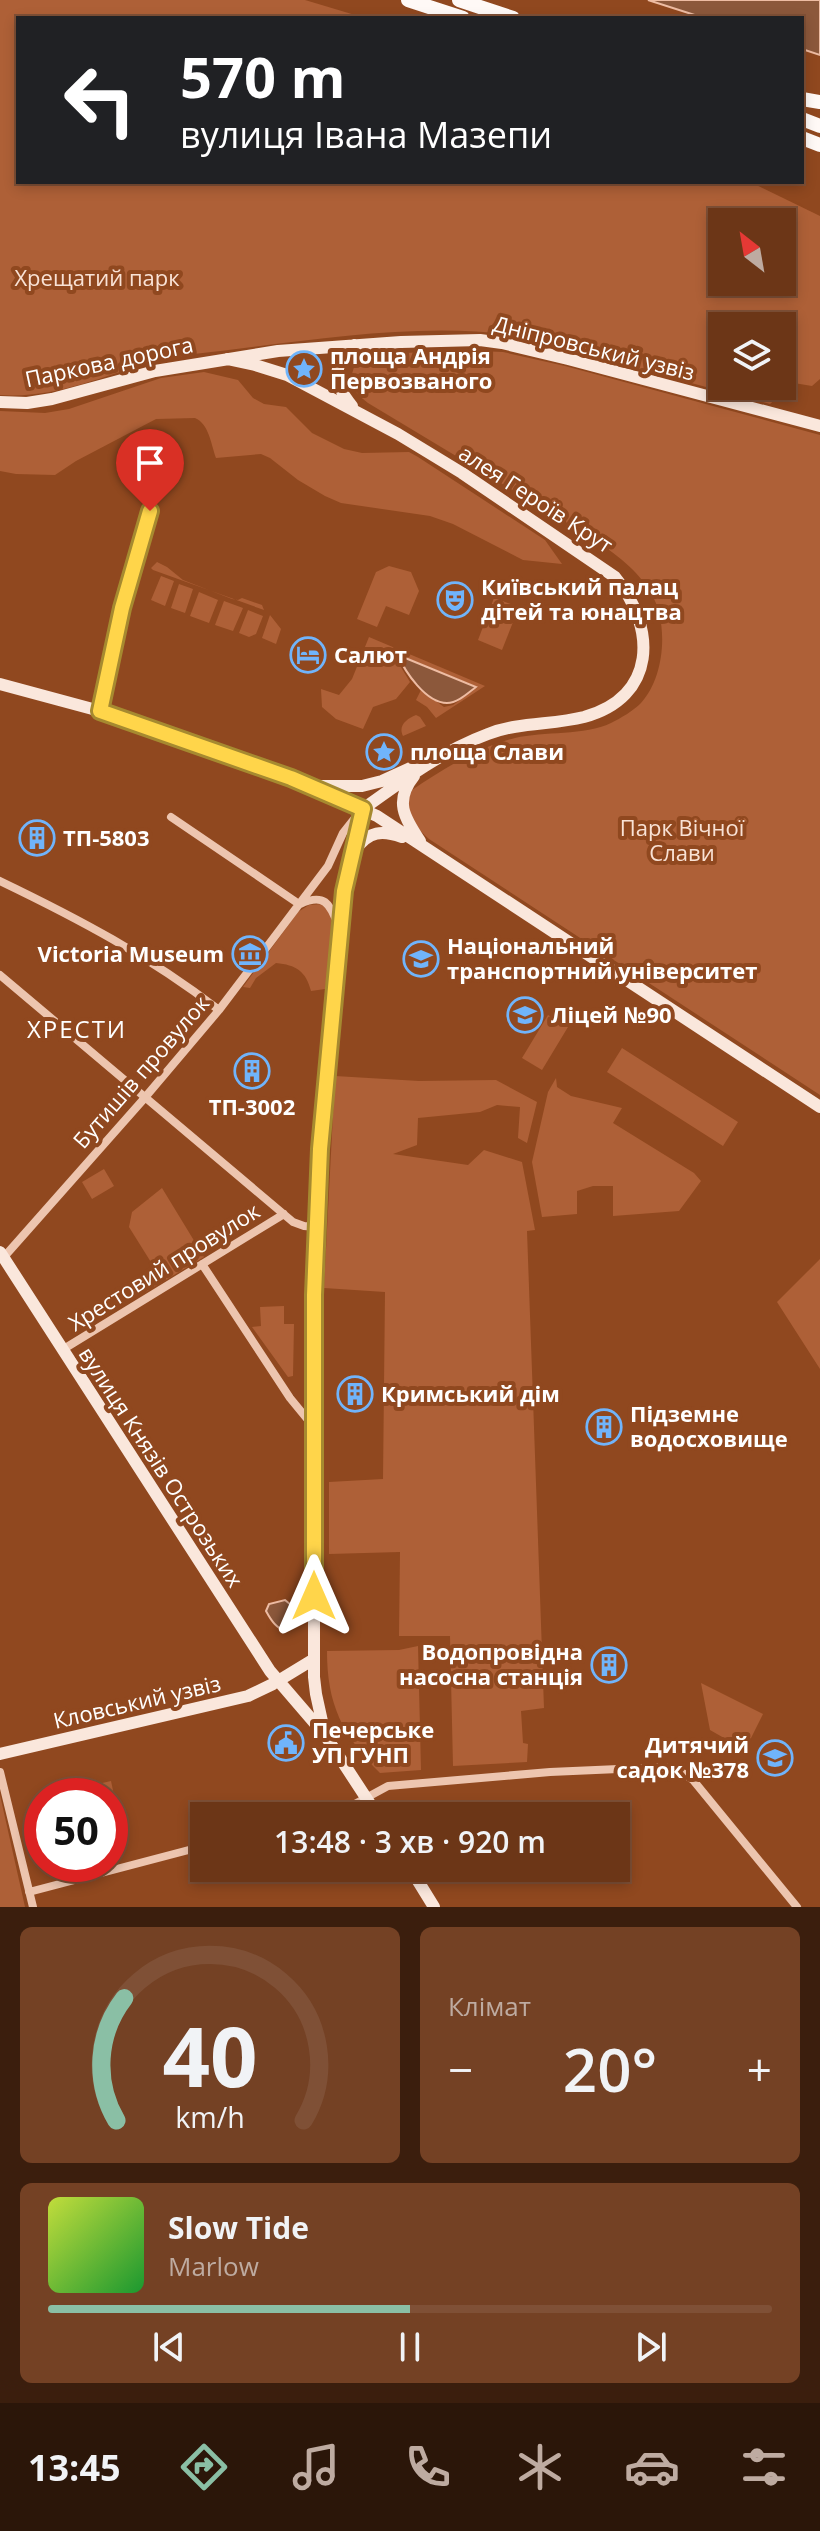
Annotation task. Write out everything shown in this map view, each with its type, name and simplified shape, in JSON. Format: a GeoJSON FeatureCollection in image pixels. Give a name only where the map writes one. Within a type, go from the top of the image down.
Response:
{"type":"FeatureCollection","features":[{"type":"Feature","properties":{"kind":"main road"},"geometry":{"type":"LineString","coordinates":[[408,0],[457,16]]}},
{"type":"Feature","properties":{"kind":"main road"},"geometry":{"type":"LineString","coordinates":[[459,0],[507,16]]}},
{"type":"Feature","properties":{"kind":"main road","name":"Дніпровський узвіз"},"geometry":{"type":"LineString","coordinates":[[354,345],[454,340],[502,343],[820,426]]}},
{"type":"Feature","properties":{"kind":"main road"},"geometry":{"type":"LineString","coordinates":[[227,359],[354,345]]}},
{"type":"Feature","properties":{"kind":"main road"},"geometry":{"type":"LineString","coordinates":[[354,345],[340,362],[337,380],[349,403],[361,413]]}},
{"type":"Feature","properties":{"kind":"main road"},"geometry":{"type":"LineString","coordinates":[[227,359],[287,375],[361,413]]}},
{"type":"Feature","properties":{"kind":"main road","name":"Паркова дорога"},"geometry":{"type":"LineString","coordinates":[[0,402],[27,403],[52,399],[155,371],[227,359]]}},
{"type":"Feature","properties":{"kind":"main road","name":"алея Героїв Крут"},"geometry":{"type":"LineString","coordinates":[[361,413],[462,473],[598,563],[627,592],[644,633],[642,664],[638,674],[619,698],[606,707],[580,718],[497,730],[439,758],[363,809]]}},
{"type":"Feature","properties":{"kind":"main road"},"geometry":{"type":"LineString","coordinates":[[0,684],[100,711],[305,784],[377,816],[820,1107]]}},
{"type":"Feature","properties":{"kind":"main road"},"geometry":{"type":"LineString","coordinates":[[305,784],[319,787],[362,786],[439,758]]}},
{"type":"Feature","properties":{"kind":"main road"},"geometry":{"type":"LineString","coordinates":[[419,770],[401,801],[410,826],[423,846]]}},
{"type":"Feature","properties":{"kind":"main road"},"geometry":{"type":"LineString","coordinates":[[325,1735],[316,1694],[314,1659],[316,1227],[323,1110],[340,931],[349,861],[363,809]]}},
{"type":"Feature","properties":{"kind":"main road"},"geometry":{"type":"LineString","coordinates":[[349,861],[367,836],[384,831],[423,846]]}},
{"type":"Feature","properties":{"kind":"main road","name":"вулиця Князів Острозьких"},"geometry":{"type":"LineString","coordinates":[[2,1255],[270,1671],[325,1735],[369,1802]]}},
{"type":"Feature","properties":{"kind":"main road","name":"Кловський узвіз"},"geometry":{"type":"LineString","coordinates":[[0,1754],[248,1696],[314,1659]]}},
{"type":"Feature","properties":{"kind":"main road"},"geometry":{"type":"LineString","coordinates":[[419,1882],[434,1907]]}},
{"type":"Feature","properties":{"kind":"street"},"geometry":{"type":"LineString","coordinates":[[100,711],[122,608],[150,511]]}},
{"type":"Feature","properties":{"kind":"street","name":"Бутишів провулок"},"geometry":{"type":"LineString","coordinates":[[2,1255],[145,1098],[219,1010],[328,866],[343,833],[363,809]]}},
{"type":"Feature","properties":{"kind":"street"},"geometry":{"type":"LineString","coordinates":[[171,817],[299,904],[323,900],[332,909],[340,931]]}},
{"type":"Feature","properties":{"kind":"street"},"geometry":{"type":"LineString","coordinates":[[0,881],[103,932],[180,980],[219,1010]]}},
{"type":"Feature","properties":{"kind":"street"},"geometry":{"type":"LineString","coordinates":[[0,975],[293,1222],[316,1227]]}},
{"type":"Feature","properties":{"kind":"street","name":"Хрестовий провулок"},"geometry":{"type":"LineString","coordinates":[[62,1350],[284,1214]]}},
{"type":"Feature","properties":{"kind":"street"},"geometry":{"type":"LineString","coordinates":[[202,1264],[290,1398],[313,1427]]}},
{"type":"Feature","properties":{"kind":"street"},"geometry":{"type":"LineString","coordinates":[[360,1802],[388,1786],[550,1772],[664,1767],[680,1771],[693,1780],[797,1907]]}},
{"type":"Feature","properties":{"kind":"street"},"geometry":{"type":"LineString","coordinates":[[0,1772],[33,1907]]}},
{"type":"Feature","properties":{"kind":"street"},"geometry":{"type":"LineString","coordinates":[[29,1892],[190,1850]]}},
{"type":"Feature","properties":{"kind":"green space","name":"Хрещатий парк"},"geometry":{"type":"Polygon","coordinates":[[[0,0],[305,0],[358,16],[16,16],[16,184],[754,184],[820,216],[820,379],[812,386],[796,383],[796,312],[708,312],[708,387],[512,335],[435,331],[353,335],[194,354],[151,362],[39,394],[0,395],[0,0]]]}},
{"type":"Feature","properties":{"kind":"green space","name":"Парк Вічної Слави"},"geometry":{"type":"Polygon","coordinates":[[[453,350],[503,352],[565,366],[820,435],[820,1095],[429,839],[411,817],[408,804],[412,790],[474,753],[515,738],[601,727],[627,714],[649,692],[662,650],[657,605],[645,584],[626,563],[594,539],[368,403],[353,387],[355,365],[375,355],[453,350]]]}},
{"type":"Feature","properties":{"kind":"green space"},"geometry":{"type":"Polygon","coordinates":[[[204,372],[238,380],[253,398],[264,404],[286,407],[312,433],[344,449],[362,453],[409,452],[545,540],[562,564],[523,560],[453,524],[430,516],[341,503],[298,480],[261,454],[216,458],[206,430],[195,418],[156,419],[55,475],[0,471],[0,411],[45,413],[69,409],[161,378],[204,372]]]}},
{"type":"Feature","properties":{"kind":"green space"},"geometry":{"type":"Polygon","coordinates":[[[157,562],[183,580],[213,591],[153,570],[151,568],[157,562]]]}},
{"type":"Feature","properties":{"kind":"green space"},"geometry":{"type":"Polygon","coordinates":[[[389,566],[411,572],[419,591],[409,615],[386,606],[377,627],[357,619],[376,572],[389,566]]]}},
{"type":"Feature","properties":{"kind":"green space"},"geometry":{"type":"Polygon","coordinates":[[[161,576],[174,581],[165,606],[151,600],[161,576]]]}},
{"type":"Feature","properties":{"kind":"green space"},"geometry":{"type":"Polygon","coordinates":[[[179,584],[193,589],[185,613],[171,608],[179,584]]]}},
{"type":"Feature","properties":{"kind":"green space"},"geometry":{"type":"Polygon","coordinates":[[[199,592],[218,600],[209,623],[190,616],[199,592]]]}},
{"type":"Feature","properties":{"kind":"green space"},"geometry":{"type":"Polygon","coordinates":[[[242,598],[262,605],[264,610],[235,599],[242,598]]]}},
{"type":"Feature","properties":{"kind":"green space"},"geometry":{"type":"Polygon","coordinates":[[[494,598],[519,607],[502,650],[478,640],[494,598]]]}},
{"type":"Feature","properties":{"kind":"green space"},"geometry":{"type":"Polygon","coordinates":[[[224,601],[243,608],[233,631],[215,625],[224,601]]]}},
{"type":"Feature","properties":{"kind":"green space"},"geometry":{"type":"Polygon","coordinates":[[[248,610],[263,616],[256,634],[249,637],[239,633],[248,610]]]}},
{"type":"Feature","properties":{"kind":"green space"},"geometry":{"type":"Polygon","coordinates":[[[270,615],[281,629],[276,644],[262,638],[270,615]]]}},
{"type":"Feature","properties":{"kind":"green space"},"geometry":{"type":"Polygon","coordinates":[[[369,637],[485,686],[436,718],[416,700],[421,690],[444,707],[453,705],[478,687],[395,653],[410,682],[396,699],[373,707],[363,729],[336,719],[322,707],[321,689],[339,695],[352,679],[369,637]]]}},
{"type":"Feature","properties":{"kind":"green space"},"geometry":{"type":"Polygon","coordinates":[[[416,715],[426,726],[403,736],[404,723],[416,715]]]}},
{"type":"Feature","properties":{"kind":"green space"},"geometry":{"type":"Polygon","coordinates":[[[322,904],[334,915],[335,933],[325,989],[311,991],[299,970],[276,963],[256,978],[250,988],[243,987],[298,912],[309,905],[322,904]]]}},
{"type":"Feature","properties":{"kind":"green space"},"geometry":{"type":"Polygon","coordinates":[[[548,1015],[568,1027],[542,1070],[522,1058],[548,1015]]]}},
{"type":"Feature","properties":{"kind":"green space"},"geometry":{"type":"Polygon","coordinates":[[[622,1048],[738,1122],[723,1146],[607,1072],[622,1048]]]}},
{"type":"Feature","properties":{"kind":"green space"},"geometry":{"type":"Polygon","coordinates":[[[335,1076],[419,1081],[496,1080],[537,1102],[527,1143],[518,1138],[520,1107],[497,1105],[480,1112],[418,1118],[417,1145],[393,1154],[468,1165],[484,1150],[522,1162],[535,1230],[527,1231],[544,1708],[521,1711],[523,1743],[528,1744],[527,1762],[453,1766],[450,1636],[399,1636],[400,1552],[329,1554],[329,1482],[383,1479],[385,1292],[324,1288],[335,1076]]]}},
{"type":"Feature","properties":{"kind":"green space"},"geometry":{"type":"Polygon","coordinates":[[[556,1078],[557,1087],[571,1096],[622,1108],[613,1123],[694,1173],[701,1181],[679,1211],[613,1216],[613,1186],[593,1186],[577,1191],[577,1214],[542,1217],[532,1162],[548,1092],[556,1078]]]}},
{"type":"Feature","properties":{"kind":"green space"},"geometry":{"type":"Polygon","coordinates":[[[104,1169],[114,1186],[92,1199],[82,1182],[104,1169]]]}},
{"type":"Feature","properties":{"kind":"green space"},"geometry":{"type":"Polygon","coordinates":[[[162,1188],[204,1257],[139,1296],[131,1282],[154,1267],[129,1227],[132,1212],[162,1188]]]}},
{"type":"Feature","properties":{"kind":"green space"},"geometry":{"type":"Polygon","coordinates":[[[820,1259],[820,1369],[777,1302],[820,1259]]]}},
{"type":"Feature","properties":{"kind":"green space"},"geometry":{"type":"Polygon","coordinates":[[[284,1306],[284,1324],[294,1324],[293,1376],[288,1377],[252,1327],[261,1326],[260,1307],[284,1306]]]}},
{"type":"Feature","properties":{"kind":"green space"},"geometry":{"type":"Polygon","coordinates":[[[418,1646],[421,1770],[380,1773],[356,1745],[339,1718],[330,1687],[327,1651],[399,1650],[418,1646]]]}},
{"type":"Feature","properties":{"kind":"green space"},"geometry":{"type":"Polygon","coordinates":[[[701,1683],[763,1714],[745,1750],[710,1730],[701,1683]]]}},
{"type":"Feature","properties":{"kind":"green space"},"geometry":{"type":"Polygon","coordinates":[[[0,1795],[25,1907],[0,1907],[0,1795]]]}},
{"type":"Feature","properties":{"kind":"shaded area"},"geometry":{"type":"Polygon","coordinates":[[[648,0],[820,0],[820,55],[804,50],[804,16],[698,16],[648,0]]]}},
{"type":"Feature","properties":{"kind":"shaded area"},"geometry":{"type":"Polygon","coordinates":[[[398,655],[476,687],[455,701],[439,702],[417,685],[398,655]]]}},
{"type":"Feature","properties":{"kind":"shaded area"},"geometry":{"type":"Polygon","coordinates":[[[285,1600],[291,1605],[291,1615],[284,1629],[276,1625],[266,1611],[269,1604],[285,1600]]]}},
{"type":"Feature","properties":{"kind":"place","name":"площа Андрія Первозваного"},"geometry":{"type":"Point","coordinates":[304,369]}},
{"type":"Feature","properties":{"kind":"place","name":"Київський палац дітей та юнацтва"},"geometry":{"type":"Point","coordinates":[455,600]}},
{"type":"Feature","properties":{"kind":"place","name":"Салют"},"geometry":{"type":"Point","coordinates":[308,655]}},
{"type":"Feature","properties":{"kind":"place","name":"площа Слави"},"geometry":{"type":"Point","coordinates":[384,752]}},
{"type":"Feature","properties":{"kind":"place","name":"ТП-5803"},"geometry":{"type":"Point","coordinates":[37,838]}},
{"type":"Feature","properties":{"kind":"place","name":"Victoria Museum"},"geometry":{"type":"Point","coordinates":[250,954]}},
{"type":"Feature","properties":{"kind":"place","name":"Національний транспортний університет"},"geometry":{"type":"Point","coordinates":[421,959]}},
{"type":"Feature","properties":{"kind":"place","name":"Ліцей №90"},"geometry":{"type":"Point","coordinates":[525,1015]}},
{"type":"Feature","properties":{"kind":"place","name":"ТП-3002"},"geometry":{"type":"Point","coordinates":[252,1071]}},
{"type":"Feature","properties":{"kind":"place","name":"Кримський дім"},"geometry":{"type":"Point","coordinates":[355,1394]}},
{"type":"Feature","properties":{"kind":"place","name":"Підземне водосховище"},"geometry":{"type":"Point","coordinates":[604,1427]}},
{"type":"Feature","properties":{"kind":"place","name":"Водопровідна насосна станція"},"geometry":{"type":"Point","coordinates":[609,1665]}},
{"type":"Feature","properties":{"kind":"place","name":"Печерське УП ГУНП"},"geometry":{"type":"Point","coordinates":[286,1743]}},
{"type":"Feature","properties":{"kind":"place","name":"Дитячий садок №378"},"geometry":{"type":"Point","coordinates":[775,1758]}},
{"type":"Feature","properties":{"kind":"district","name":"ХРЕСТИ"},"geometry":{"type":"Point","coordinates":[77,1030]}},
{"type":"Feature","properties":{"kind":"route"},"geometry":{"type":"LineString","coordinates":[[150,511],[122,608],[100,711],[291,778],[363,809],[344,891],[320,1149],[314,1295],[314,1596]]}}]}
